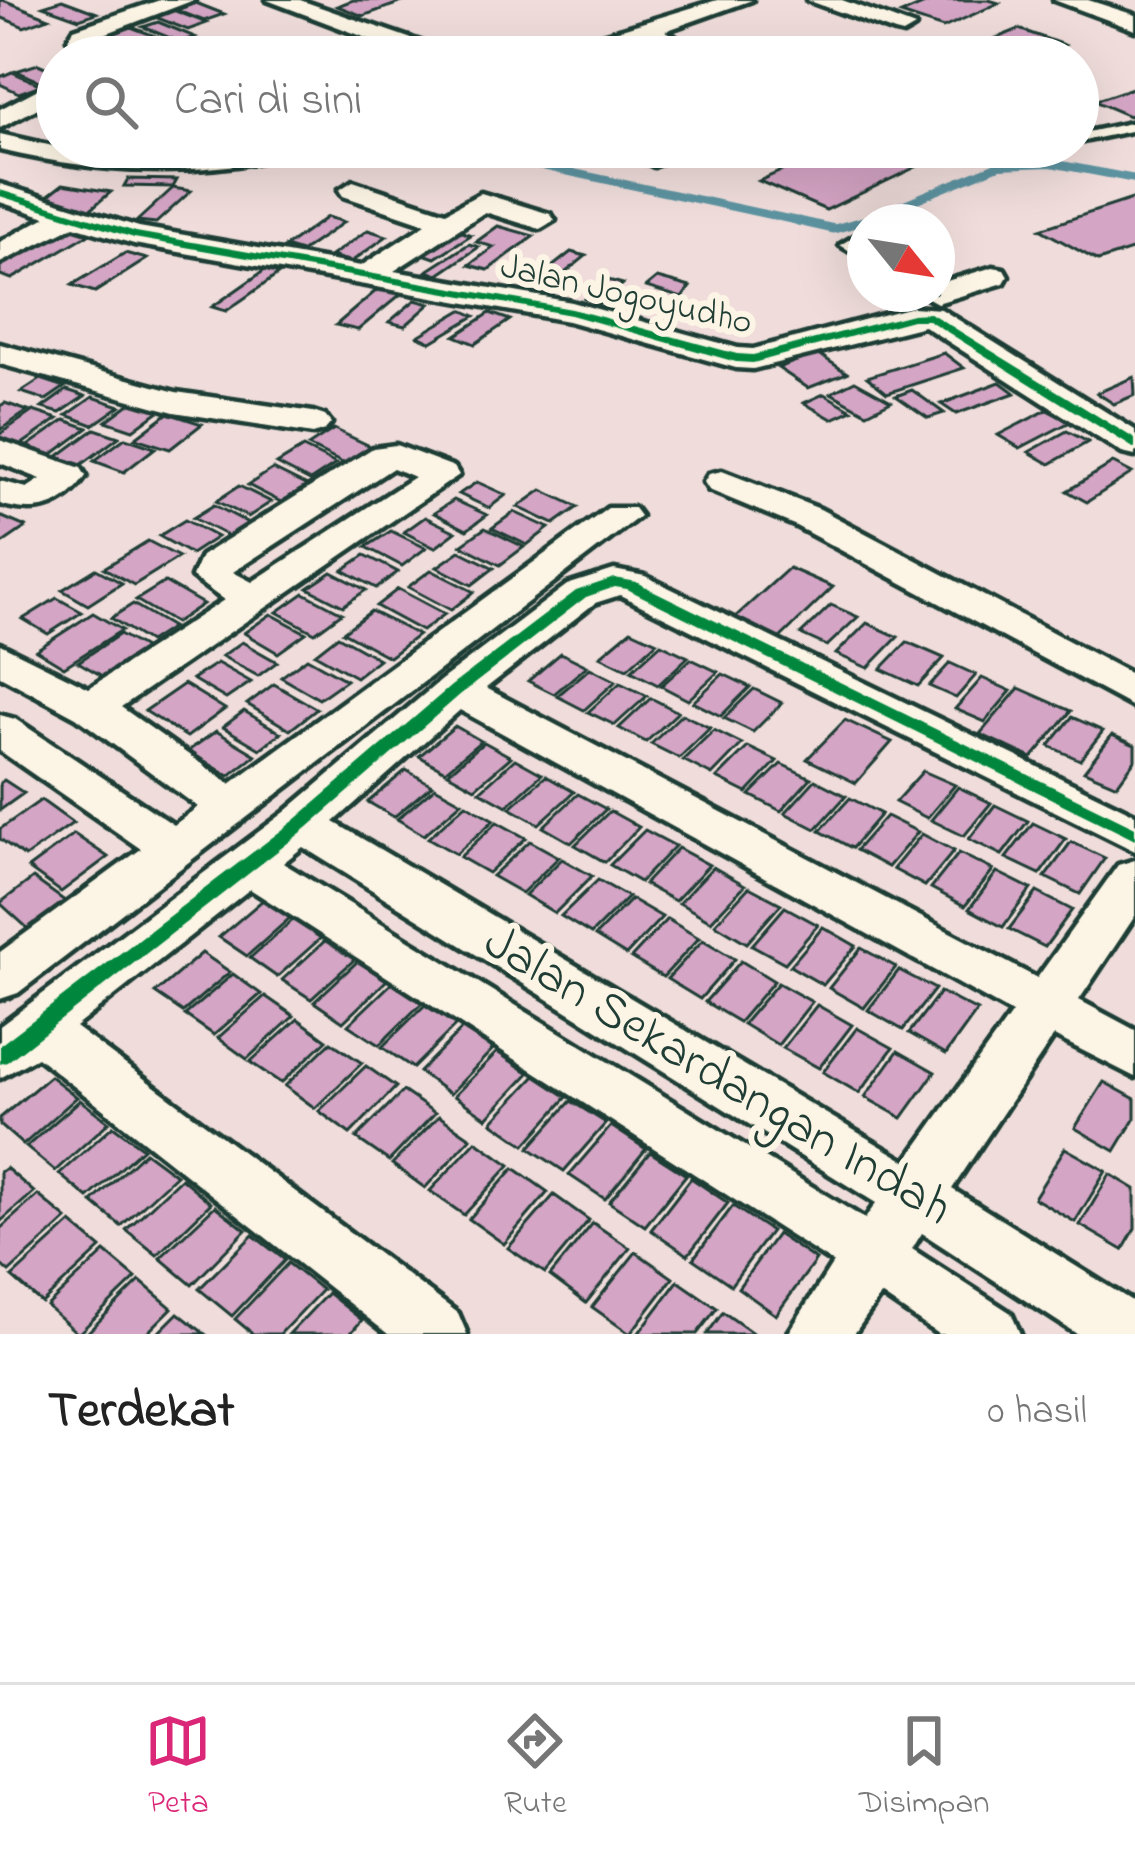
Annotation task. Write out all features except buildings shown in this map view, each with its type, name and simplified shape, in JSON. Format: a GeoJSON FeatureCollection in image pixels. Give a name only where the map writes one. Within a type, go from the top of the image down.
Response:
{"type":"FeatureCollection","features":[{"type":"Feature","properties":{"kind":"street"},"geometry":{"type":"LineString","coordinates":[[81,36],[183,0]]}},
{"type":"Feature","properties":{"kind":"street"},"geometry":{"type":"LineString","coordinates":[[278,0],[380,36]]}},
{"type":"Feature","properties":{"kind":"street"},"geometry":{"type":"LineString","coordinates":[[622,36],[741,0]]}},
{"type":"Feature","properties":{"kind":"street"},"geometry":{"type":"LineString","coordinates":[[818,0],[903,27]]}},
{"type":"Feature","properties":{"kind":"street"},"geometry":{"type":"LineString","coordinates":[[1065,0],[1134,23]]}},
{"type":"Feature","properties":{"kind":"street"},"geometry":{"type":"LineString","coordinates":[[644,29],[657,36]]}},
{"type":"Feature","properties":{"kind":"street"},"geometry":{"type":"LineString","coordinates":[[0,120],[36,99]]}},
{"type":"Feature","properties":{"kind":"street"},"geometry":{"type":"LineString","coordinates":[[0,142],[36,149]]}},
{"type":"Feature","properties":{"kind":"street"},"geometry":{"type":"LineString","coordinates":[[353,190],[448,222]]}},
{"type":"Feature","properties":{"kind":"street","name":"Jalan Jogoyudho"},"geometry":{"type":"LineString","coordinates":[[0,193],[134,235],[572,312],[736,358],[754,359],[916,312]]}},
{"type":"Feature","properties":{"kind":"street"},"geometry":{"type":"LineString","coordinates":[[368,275],[482,202],[540,220]]}},
{"type":"Feature","properties":{"kind":"street"},"geometry":{"type":"LineString","coordinates":[[0,254],[68,217]]}},
{"type":"Feature","properties":{"kind":"street","name":"Jalan Jogoyudho"},"geometry":{"type":"LineString","coordinates":[[955,289],[993,276]]}},
{"type":"Feature","properties":{"kind":"street"},"geometry":{"type":"LineString","coordinates":[[946,312],[1135,445]]}},
{"type":"Feature","properties":{"kind":"street"},"geometry":{"type":"LineString","coordinates":[[0,354],[174,402],[313,423]]}},
{"type":"Feature","properties":{"kind":"street"},"geometry":{"type":"LineString","coordinates":[[0,451],[68,476],[33,502],[0,492]]}},
{"type":"Feature","properties":{"kind":"street"},"geometry":{"type":"LineString","coordinates":[[92,707],[442,475],[396,456],[386,457],[214,565],[212,577],[252,599]]}},
{"type":"Feature","properties":{"kind":"street"},"geometry":{"type":"LineString","coordinates":[[722,482],[807,517],[1135,694]]}},
{"type":"Feature","properties":{"kind":"street"},"geometry":{"type":"LineString","coordinates":[[0,979],[621,516]]}},
{"type":"Feature","properties":{"kind":"street"},"geometry":{"type":"LineString","coordinates":[[436,1334],[19,1042],[301,824],[456,690],[581,594],[597,585],[631,585],[1135,834]]}},
{"type":"Feature","properties":{"kind":"street"},"geometry":{"type":"LineString","coordinates":[[0,658],[92,707],[231,808]]}},
{"type":"Feature","properties":{"kind":"street"},"geometry":{"type":"LineString","coordinates":[[456,690],[1135,1055]]}},
{"type":"Feature","properties":{"kind":"street"},"geometry":{"type":"LineString","coordinates":[[0,730],[174,848]]}},
{"type":"Feature","properties":{"kind":"street","name":"Jalan Sekardangan Indah"},"geometry":{"type":"LineString","coordinates":[[301,824],[917,1198],[1130,1334]]}},
{"type":"Feature","properties":{"kind":"street","name":"Jalan Sekardangan Indah"},"geometry":{"type":"LineString","coordinates":[[248,865],[989,1334]]}},
{"type":"Feature","properties":{"kind":"street"},"geometry":{"type":"LineString","coordinates":[[819,1334],[1135,878]]}},
{"type":"Feature","properties":{"kind":"lane"},"geometry":{"type":"LineString","coordinates":[[1099,134],[1135,126]]}},
{"type":"Feature","properties":{"kind":"waterway"},"geometry":{"type":"LineString","coordinates":[[551,168],[812,224]]}},
{"type":"Feature","properties":{"kind":"waterway"},"geometry":{"type":"LineString","coordinates":[[904,204],[992,168]]}},
{"type":"Feature","properties":{"kind":"waterway"},"geometry":{"type":"LineString","coordinates":[[1077,168],[1135,179]]}},
{"type":"Feature","properties":{"kind":"waterway"},"geometry":{"type":"LineString","coordinates":[[798,221],[834,229],[847,225]]}},
{"type":"Feature","properties":{"kind":"cycle path"},"geometry":{"type":"LineString","coordinates":[[0,193],[134,235],[572,312],[736,358],[753,359],[930,316],[1135,445]]}},
{"type":"Feature","properties":{"kind":"cycle path"},"geometry":{"type":"LineString","coordinates":[[0,1056],[301,824],[456,690],[581,594],[614,582],[631,585],[1135,834]]}}]}
